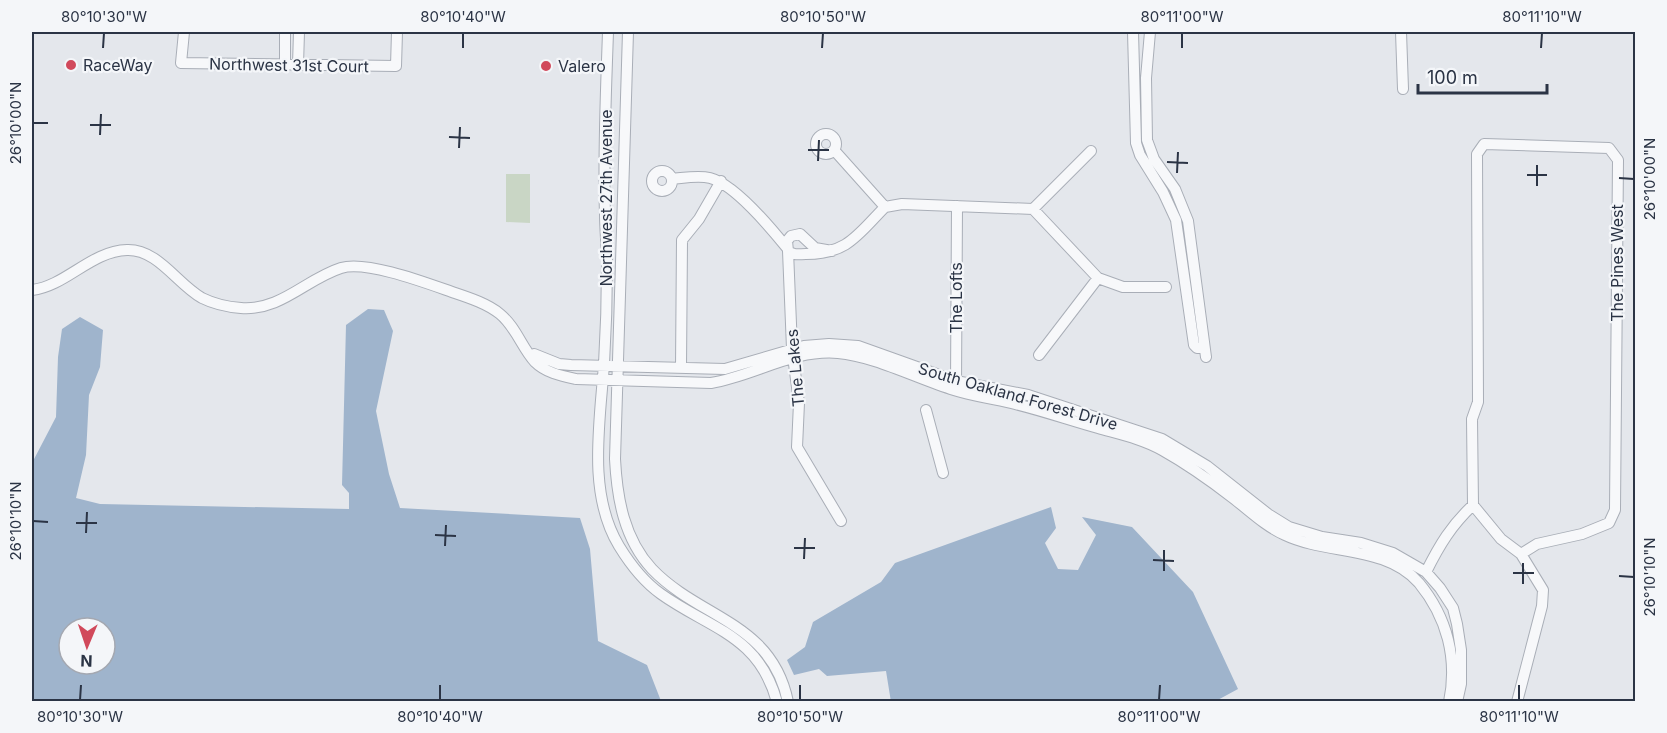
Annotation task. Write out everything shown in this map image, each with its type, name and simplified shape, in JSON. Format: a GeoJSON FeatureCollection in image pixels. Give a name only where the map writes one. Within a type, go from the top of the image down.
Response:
{"type":"FeatureCollection","features":[{"type":"Feature","properties":{"kind":"street","name":"Northwest 31st Court"},"geometry":{"type":"LineString","coordinates":[[184,32],[181,63],[396,66],[397,32]]}},
{"type":"Feature","properties":{"kind":"street"},"geometry":{"type":"LineString","coordinates":[[285,32],[285,65]]}},
{"type":"Feature","properties":{"kind":"street"},"geometry":{"type":"LineString","coordinates":[[298,32],[298,65]]}},
{"type":"Feature","properties":{"kind":"street","name":"Northwest 27th Avenue"},"geometry":{"type":"LineString","coordinates":[[608,32],[605,192],[607,263],[600,416],[600,487],[607,519],[616,542],[650,585],[680,607],[730,634],[751,653],[763,668],[777,702]]}},
{"type":"Feature","properties":{"kind":"street"},"geometry":{"type":"LineString","coordinates":[[628,32],[622,175],[616,477],[621,512],[634,543],[650,568],[673,588],[742,630],[760,645],[776,667],[788,702]]}},
{"type":"Feature","properties":{"kind":"street"},"geometry":{"type":"LineString","coordinates":[[1132,32],[1134,129],[1137,147],[1175,189],[1188,221],[1205,352]]}},
{"type":"Feature","properties":{"kind":"street"},"geometry":{"type":"LineString","coordinates":[[1150,32],[1146,78],[1146,128],[1155,169]]}},
{"type":"Feature","properties":{"kind":"street"},"geometry":{"type":"LineString","coordinates":[[1401,32],[1403,89]]}},
{"type":"Feature","properties":{"kind":"street"},"geometry":{"type":"LineString","coordinates":[[1137,147],[1148,144]]}},
{"type":"Feature","properties":{"kind":"street","name":"The Pines West"},"geometry":{"type":"LineString","coordinates":[[1473,505],[1472,419],[1478,402],[1477,154],[1484,144],[1609,148],[1618,160],[1615,510],[1609,523],[1582,534],[1537,544],[1521,554]]}},
{"type":"Feature","properties":{"kind":"street"},"geometry":{"type":"LineString","coordinates":[[834,150],[885,207]]}},
{"type":"Feature","properties":{"kind":"street"},"geometry":{"type":"LineString","coordinates":[[1033,209],[1091,151]]}},
{"type":"Feature","properties":{"kind":"street"},"geometry":{"type":"LineString","coordinates":[[672,179],[701,177],[721,181],[793,249],[825,254],[850,242],[885,207],[902,204],[1033,209],[1098,278],[1123,287],[1166,287]]}},
{"type":"Feature","properties":{"kind":"street"},"geometry":{"type":"LineString","coordinates":[[681,368],[682,240],[699,219],[721,181]]}},
{"type":"Feature","properties":{"kind":"street","name":"The Lofts"},"geometry":{"type":"LineString","coordinates":[[956,386],[957,206]]}},
{"type":"Feature","properties":{"kind":"street"},"geometry":{"type":"LineString","coordinates":[[793,249],[794,234],[800,234],[807,243],[820,250],[832,251]]}},
{"type":"Feature","properties":{"kind":"street","name":"The Lakes"},"geometry":{"type":"LineString","coordinates":[[807,243],[806,249],[793,249],[790,274],[792,353],[800,403],[796,447],[841,521]]}},
{"type":"Feature","properties":{"kind":"street","name":"South Oakland Forest Drive"},"geometry":{"type":"LineString","coordinates":[[32,291],[57,282],[107,255],[127,250],[152,257],[202,298],[243,308],[271,304],[343,267],[360,266],[416,280],[485,304],[510,324],[535,362],[553,373],[576,380],[711,383],[727,380],[819,344],[858,346],[956,386],[1028,395],[1064,413],[1162,440],[1170,450],[1266,525],[1284,535],[1307,543],[1365,554],[1408,574],[1418,583],[1445,627],[1453,674],[1449,702]]}},
{"type":"Feature","properties":{"kind":"street"},"geometry":{"type":"LineString","coordinates":[[1039,355],[1098,278]]}},
{"type":"Feature","properties":{"kind":"street","name":"South Oakland Forest Drive"},"geometry":{"type":"LineString","coordinates":[[526,348],[537,357],[559,364],[681,368],[732,367],[792,353]]}},
{"type":"Feature","properties":{"kind":"street"},"geometry":{"type":"LineString","coordinates":[[926,410],[943,473]]}},
{"type":"Feature","properties":{"kind":"street","name":"South Oakland Forest Drive"},"geometry":{"type":"LineString","coordinates":[[1170,450],[1207,466],[1268,514],[1289,527],[1322,537],[1361,543],[1393,553],[1426,572],[1453,608],[1457,624],[1461,659],[1461,684],[1457,702]]}},
{"type":"Feature","properties":{"kind":"street"},"geometry":{"type":"LineString","coordinates":[[1426,572],[1438,546],[1455,523],[1473,505],[1501,539],[1521,554],[1543,590],[1542,606],[1517,702]]}},
{"type":"Feature","properties":{"kind":"green space"},"geometry":{"type":"Polygon","coordinates":[[[506,174],[530,174],[530,223],[506,222],[506,174]]]}},
{"type":"Feature","properties":{"kind":"water"},"geometry":{"type":"Polygon","coordinates":[[[368,309],[384,310],[393,331],[376,411],[389,474],[400,508],[580,518],[590,549],[598,641],[647,665],[661,701],[32,701],[32,463],[56,417],[58,357],[62,329],[80,317],[103,330],[100,367],[89,395],[86,455],[76,498],[100,504],[349,509],[349,493],[342,485],[346,325],[368,309]]]}},
{"type":"Feature","properties":{"kind":"water"},"geometry":{"type":"Polygon","coordinates":[[[1051,507],[1056,528],[1045,543],[1058,569],[1078,570],[1096,535],[1082,517],[1132,527],[1193,592],[1238,689],[1214,702],[891,702],[886,671],[827,676],[819,669],[794,675],[787,660],[805,647],[813,622],[881,582],[895,563],[1051,507]]]}},
{"type":"Feature","properties":{"kind":"place","name":"RaceWay"},"geometry":{"type":"Point","coordinates":[71,65]}},
{"type":"Feature","properties":{"kind":"place","name":"Valero"},"geometry":{"type":"Point","coordinates":[546,66]}}]}
